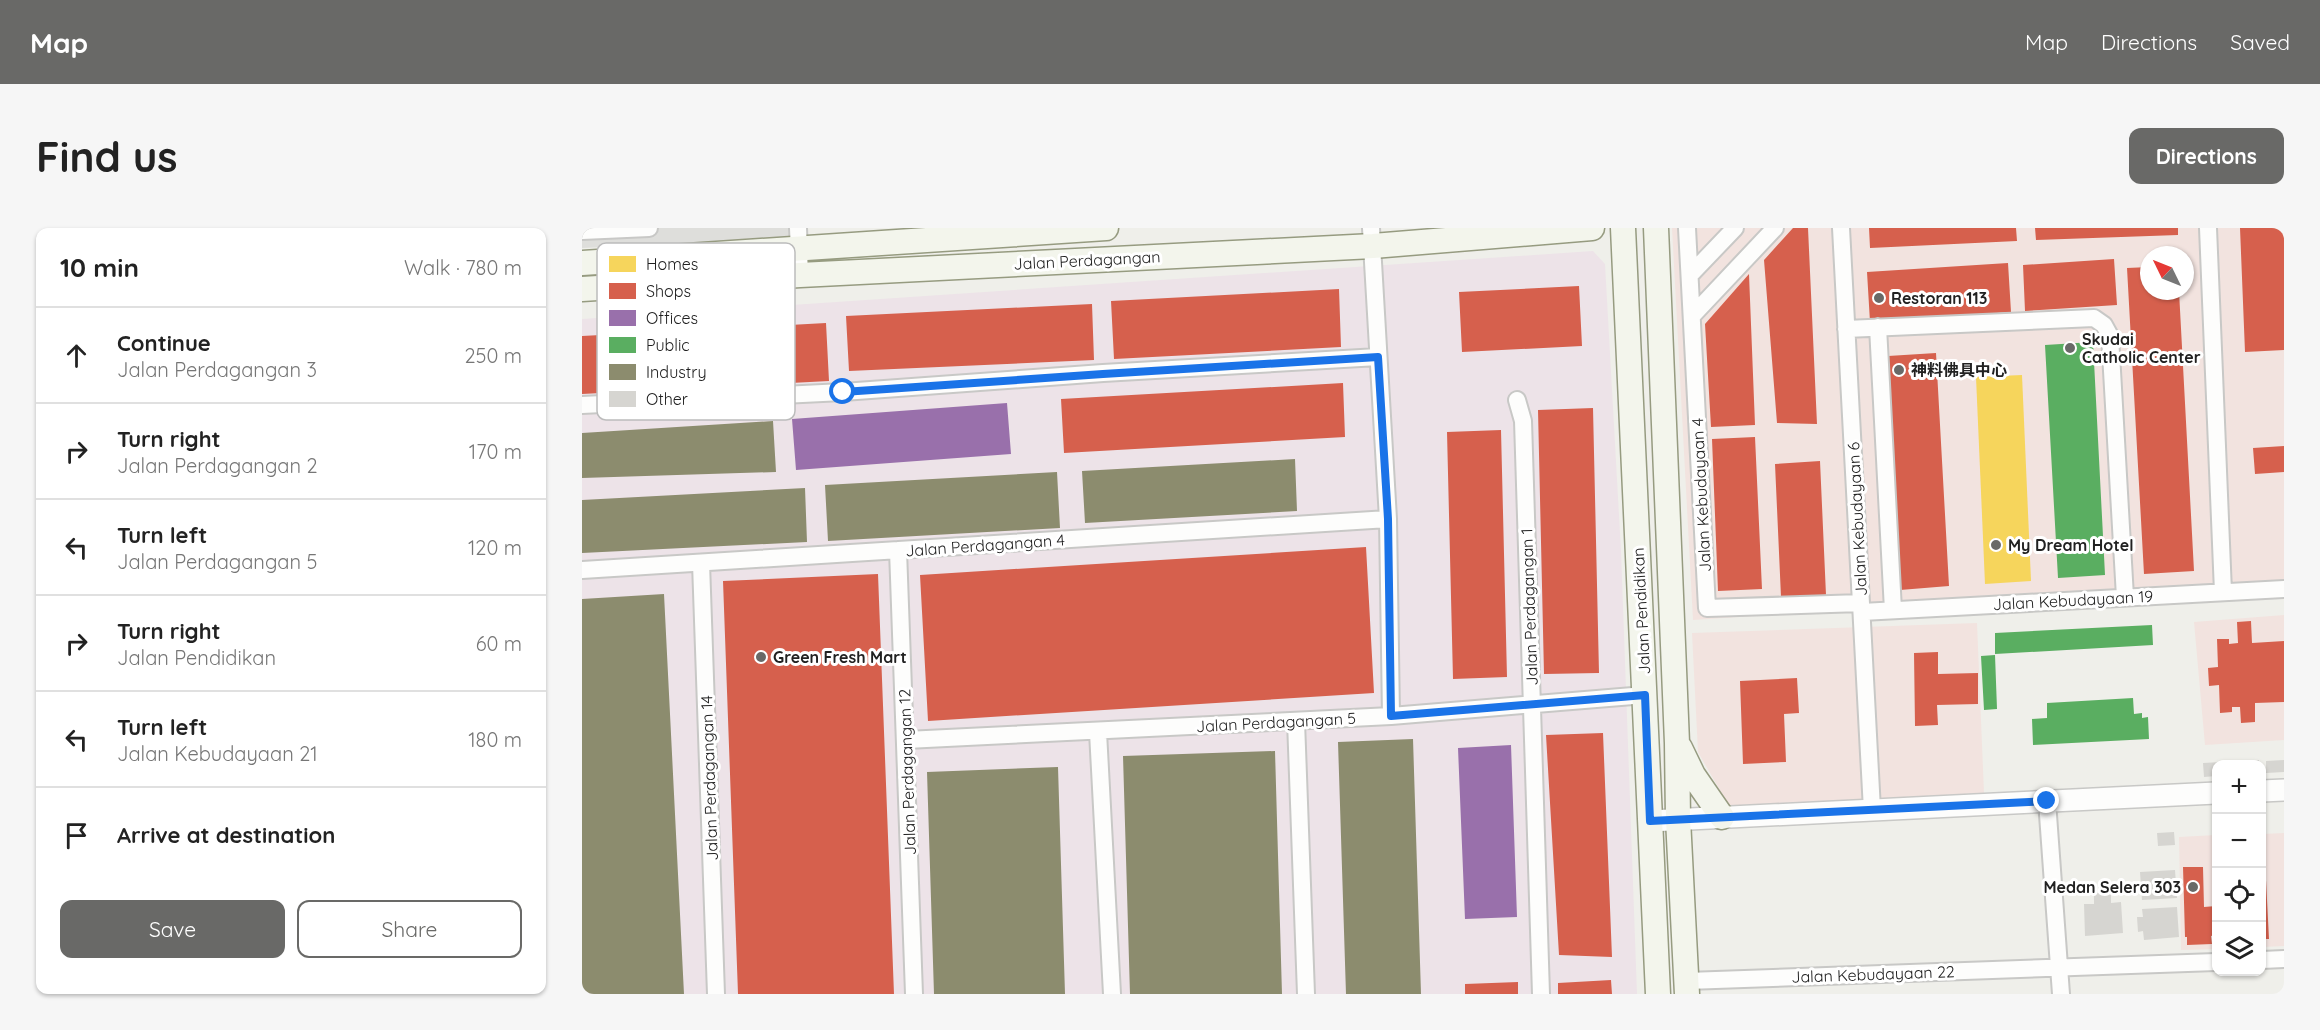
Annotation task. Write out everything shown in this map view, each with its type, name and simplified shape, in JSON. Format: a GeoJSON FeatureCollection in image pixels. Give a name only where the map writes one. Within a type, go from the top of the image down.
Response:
{"type":"FeatureCollection","features":[{"type":"Feature","properties":{"kind":"main road","name":"Jalan Perdagangan"},"geometry":{"type":"LineString","coordinates":[[761,243],[799,239],[1106,228]]}},
{"type":"Feature","properties":{"kind":"main road","name":"Jalan Pendidikan"},"geometry":{"type":"LineString","coordinates":[[1623,228],[1658,994]]}},
{"type":"Feature","properties":{"kind":"main road","name":"Jalan Pendidikan"},"geometry":{"type":"LineString","coordinates":[[1656,228],[1677,743],[1678,819],[1687,988]]}},
{"type":"Feature","properties":{"kind":"main road","name":"Jalan Pendidikan"},"geometry":{"type":"LineString","coordinates":[[1664,417],[1670,290],[1666,228]]}},
{"type":"Feature","properties":{"kind":"main road","name":"Jalan Perdagangan"},"geometry":{"type":"LineString","coordinates":[[795,274],[1372,237],[1582,229],[1609,236],[1615,244],[1626,287]]}},
{"type":"Feature","properties":{"kind":"main road","name":"Jalan Perdagangan"},"geometry":{"type":"LineString","coordinates":[[582,262],[597,260]]}},
{"type":"Feature","properties":{"kind":"main road","name":"Jalan Perdagangan"},"geometry":{"type":"LineString","coordinates":[[582,289],[597,288]]}},
{"type":"Feature","properties":{"kind":"main road"},"geometry":{"type":"LineString","coordinates":[[1677,743],[1693,775],[1722,817]]}},
{"type":"Feature","properties":{"kind":"street"},"geometry":{"type":"LineString","coordinates":[[582,231],[649,228]]}},
{"type":"Feature","properties":{"kind":"street","name":"Jalan Kebudayaan 4"},"geometry":{"type":"LineString","coordinates":[[1688,228],[1707,608],[1861,607]]}},
{"type":"Feature","properties":{"kind":"street"},"geometry":{"type":"LineString","coordinates":[[1690,275],[1736,228]]}},
{"type":"Feature","properties":{"kind":"street"},"geometry":{"type":"LineString","coordinates":[[1692,316],[1774,228]]}},
{"type":"Feature","properties":{"kind":"street","name":"Jalan Kebudayaan 6"},"geometry":{"type":"LineString","coordinates":[[1841,228],[1872,810]]}},
{"type":"Feature","properties":{"kind":"street"},"geometry":{"type":"LineString","coordinates":[[2208,228],[2223,592]]}},
{"type":"Feature","properties":{"kind":"street"},"geometry":{"type":"LineString","coordinates":[[1372,237],[1388,519],[1391,716]]}},
{"type":"Feature","properties":{"kind":"street"},"geometry":{"type":"LineString","coordinates":[[799,239],[800,274]]}},
{"type":"Feature","properties":{"kind":"street"},"geometry":{"type":"LineString","coordinates":[[1846,329],[2094,318],[2104,325],[2110,336],[2125,597]]}},
{"type":"Feature","properties":{"kind":"street"},"geometry":{"type":"LineString","coordinates":[[1878,327],[1893,610]]}},
{"type":"Feature","properties":{"kind":"street"},"geometry":{"type":"LineString","coordinates":[[795,394],[1378,357]]}},
{"type":"Feature","properties":{"kind":"street","name":"Jalan Perdagangan 1"},"geometry":{"type":"LineString","coordinates":[[1517,400],[1523,421],[1541,994]]}},
{"type":"Feature","properties":{"kind":"street"},"geometry":{"type":"LineString","coordinates":[[582,405],[597,404]]}},
{"type":"Feature","properties":{"kind":"street","name":"Jalan Perdagangan 4"},"geometry":{"type":"LineString","coordinates":[[582,570],[1388,519]]}},
{"type":"Feature","properties":{"kind":"street","name":"Jalan Perdagangan 12"},"geometry":{"type":"LineString","coordinates":[[898,550],[914,994]]}},
{"type":"Feature","properties":{"kind":"street","name":"Jalan Perdagangan 14"},"geometry":{"type":"LineString","coordinates":[[701,562],[716,994]]}},
{"type":"Feature","properties":{"kind":"street","name":"Jalan Kebudayaan 19"},"geometry":{"type":"LineString","coordinates":[[1861,607],[1893,610],[2284,589]]}},
{"type":"Feature","properties":{"kind":"street","name":"Jalan Perdagangan 5"},"geometry":{"type":"LineString","coordinates":[[906,740],[1391,716],[1645,695]]}},
{"type":"Feature","properties":{"kind":"street"},"geometry":{"type":"LineString","coordinates":[[1296,721],[1306,994]]}},
{"type":"Feature","properties":{"kind":"street"},"geometry":{"type":"LineString","coordinates":[[1098,732],[1112,994]]}},
{"type":"Feature","properties":{"kind":"street"},"geometry":{"type":"LineString","coordinates":[[2266,791],[2284,790]]}},
{"type":"Feature","properties":{"kind":"street"},"geometry":{"type":"LineString","coordinates":[[1650,821],[2212,793]]}},
{"type":"Feature","properties":{"kind":"street"},"geometry":{"type":"LineString","coordinates":[[2047,801],[2061,994]]}},
{"type":"Feature","properties":{"kind":"street"},"geometry":{"type":"LineString","coordinates":[[2266,960],[2284,960]]}},
{"type":"Feature","properties":{"kind":"street","name":"Jalan Kebudayaan 22"},"geometry":{"type":"LineString","coordinates":[[1687,988],[2058,967],[2212,962]]}},
{"type":"Feature","properties":{"kind":"shaded area"},"geometry":{"type":"Polygon","coordinates":[[[582,228],[788,228],[789,239],[697,243],[597,243],[597,247],[582,248],[582,228]]]}},
{"type":"Feature","properties":{"kind":"shaded area"},"geometry":{"type":"Polygon","coordinates":[[[1672,228],[2284,228],[2284,581],[1693,620],[1672,228]]]}},
{"type":"Feature","properties":{"kind":"shaded area"},"geometry":{"type":"Polygon","coordinates":[[[1593,251],[1605,264],[1621,551],[1637,994],[582,994],[582,319],[597,318],[597,420],[795,420],[795,305],[1593,251]]]}},
{"type":"Feature","properties":{"kind":"shaded area"},"geometry":{"type":"Polygon","coordinates":[[[2284,615],[2284,740],[2205,745],[2194,622],[2284,615]]]}},
{"type":"Feature","properties":{"kind":"shaded area"},"geometry":{"type":"Polygon","coordinates":[[[1977,623],[1984,793],[1729,806],[1698,752],[1692,633],[1977,623]]]}},
{"type":"Feature","properties":{"kind":"shaded area"},"geometry":{"type":"Polygon","coordinates":[[[2284,833],[2284,946],[2266,947],[2266,834],[2284,833]]]}},
{"type":"Feature","properties":{"kind":"shaded area"},"geometry":{"type":"Polygon","coordinates":[[[2212,835],[2212,949],[2181,950],[2179,837],[2212,835]]]}},
{"type":"Feature","properties":{"kind":"building: Homes"},"geometry":{"type":"Polygon","coordinates":[[[2022,375],[2031,581],[1985,584],[1976,377],[2022,375]]]}},
{"type":"Feature","properties":{"kind":"building: Shops"},"geometry":{"type":"Polygon","coordinates":[[[1793,228],[1808,228],[1817,424],[1777,423],[1764,260],[1793,228]]]}},
{"type":"Feature","properties":{"kind":"building: Shops"},"geometry":{"type":"Polygon","coordinates":[[[1869,228],[2016,228],[2017,241],[1870,248],[1869,228]]]}},
{"type":"Feature","properties":{"kind":"building: Shops"},"geometry":{"type":"Polygon","coordinates":[[[2035,228],[2178,228],[2178,235],[2036,240],[2035,228]]]}},
{"type":"Feature","properties":{"kind":"building: Shops"},"geometry":{"type":"Polygon","coordinates":[[[2240,228],[2284,228],[2284,350],[2245,352],[2240,228]]]}},
{"type":"Feature","properties":{"kind":"building: Shops"},"geometry":{"type":"Polygon","coordinates":[[[2114,259],[2117,305],[2025,311],[2023,265],[2114,259]]]}},
{"type":"Feature","properties":{"kind":"building: Shops"},"geometry":{"type":"Polygon","coordinates":[[[2008,263],[2011,312],[1870,322],[1867,272],[2008,263]]]}},
{"type":"Feature","properties":{"kind":"building: Shops"},"geometry":{"type":"Polygon","coordinates":[[[2140,267],[2140,300],[2179,300],[2194,571],[2144,574],[2127,268],[2140,267]]]}},
{"type":"Feature","properties":{"kind":"building: Shops"},"geometry":{"type":"Polygon","coordinates":[[[1749,274],[1755,425],[1711,427],[1705,324],[1749,274]]]}},
{"type":"Feature","properties":{"kind":"building: Shops"},"geometry":{"type":"Polygon","coordinates":[[[1579,286],[1582,346],[1462,352],[1459,292],[1579,286]]]}},
{"type":"Feature","properties":{"kind":"building: Shops"},"geometry":{"type":"Polygon","coordinates":[[[1339,289],[1341,347],[1114,359],[1111,301],[1339,289]]]}},
{"type":"Feature","properties":{"kind":"building: Shops"},"geometry":{"type":"Polygon","coordinates":[[[1092,304],[1094,360],[849,371],[846,316],[1092,304]]]}},
{"type":"Feature","properties":{"kind":"building: Shops"},"geometry":{"type":"Polygon","coordinates":[[[826,323],[829,381],[795,383],[795,325],[826,323]]]}},
{"type":"Feature","properties":{"kind":"building: Shops"},"geometry":{"type":"Polygon","coordinates":[[[597,335],[597,393],[582,394],[582,336],[597,335]]]}},
{"type":"Feature","properties":{"kind":"building: Shops"},"geometry":{"type":"Polygon","coordinates":[[[1936,353],[1949,586],[1900,590],[1888,356],[1936,353]]]}},
{"type":"Feature","properties":{"kind":"building: Shops"},"geometry":{"type":"Polygon","coordinates":[[[1343,383],[1345,437],[1064,453],[1061,399],[1343,383]]]}},
{"type":"Feature","properties":{"kind":"building: Shops"},"geometry":{"type":"Polygon","coordinates":[[[1593,408],[1599,673],[1544,674],[1538,410],[1593,408]]]}},
{"type":"Feature","properties":{"kind":"building: Shops"},"geometry":{"type":"Polygon","coordinates":[[[1501,430],[1507,677],[1453,679],[1447,432],[1501,430]]]}},
{"type":"Feature","properties":{"kind":"building: Shops"},"geometry":{"type":"Polygon","coordinates":[[[1755,437],[1762,589],[1718,591],[1712,439],[1755,437]]]}},
{"type":"Feature","properties":{"kind":"building: Shops"},"geometry":{"type":"Polygon","coordinates":[[[2284,446],[2284,472],[2255,474],[2253,448],[2284,446]]]}},
{"type":"Feature","properties":{"kind":"building: Shops"},"geometry":{"type":"Polygon","coordinates":[[[1820,461],[1826,595],[1781,597],[1775,464],[1820,461]]]}},
{"type":"Feature","properties":{"kind":"building: Shops"},"geometry":{"type":"Polygon","coordinates":[[[1366,547],[1374,693],[928,721],[920,575],[1366,547]]]}},
{"type":"Feature","properties":{"kind":"building: Shops"},"geometry":{"type":"Polygon","coordinates":[[[878,574],[894,994],[738,994],[723,581],[878,574]]]}},
{"type":"Feature","properties":{"kind":"building: Shops"},"geometry":{"type":"Polygon","coordinates":[[[2251,621],[2252,643],[2284,641],[2284,702],[2255,703],[2255,722],[2241,723],[2240,707],[2232,707],[2232,712],[2220,713],[2219,685],[2209,686],[2208,668],[2218,667],[2217,639],[2229,639],[2229,644],[2238,643],[2237,622],[2251,621]]]}},
{"type":"Feature","properties":{"kind":"building: Shops"},"geometry":{"type":"Polygon","coordinates":[[[1938,652],[1938,674],[1978,673],[1978,704],[1937,705],[1938,725],[1915,726],[1914,653],[1938,652]]]}},
{"type":"Feature","properties":{"kind":"building: Shops"},"geometry":{"type":"Polygon","coordinates":[[[1797,678],[1799,713],[1784,714],[1786,762],[1743,764],[1740,681],[1797,678]]]}},
{"type":"Feature","properties":{"kind":"building: Shops"},"geometry":{"type":"Polygon","coordinates":[[[1603,733],[1612,957],[1559,955],[1546,735],[1603,733]]]}},
{"type":"Feature","properties":{"kind":"building: Shops","name":"Medan Selera 303"},"geometry":{"type":"Polygon","coordinates":[[[2183,867],[2203,867],[2204,907],[2212,906],[2212,944],[2187,945],[2187,937],[2185,937],[2183,867]]]}},
{"type":"Feature","properties":{"kind":"building: Shops"},"geometry":{"type":"Polygon","coordinates":[[[2266,880],[2269,939],[2266,939],[2266,880]]]}},
{"type":"Feature","properties":{"kind":"building: Shops"},"geometry":{"type":"Polygon","coordinates":[[[1611,980],[1612,994],[1558,994],[1558,983],[1611,980]]]}},
{"type":"Feature","properties":{"kind":"building: Shops"},"geometry":{"type":"Polygon","coordinates":[[[1518,982],[1518,994],[1465,994],[1465,984],[1518,982]]]}},
{"type":"Feature","properties":{"kind":"building: Offices"},"geometry":{"type":"Polygon","coordinates":[[[1007,403],[1011,454],[796,470],[792,420],[1007,403]]]}},
{"type":"Feature","properties":{"kind":"building: Offices"},"geometry":{"type":"Polygon","coordinates":[[[1511,745],[1517,917],[1465,919],[1458,748],[1511,745]]]}},
{"type":"Feature","properties":{"kind":"building: Public"},"geometry":{"type":"Polygon","coordinates":[[[2093,342],[2105,575],[2058,578],[2045,345],[2093,342]]]}},
{"type":"Feature","properties":{"kind":"building: Public"},"geometry":{"type":"Polygon","coordinates":[[[2152,625],[2153,645],[1995,654],[1995,633],[2152,625]]]}},
{"type":"Feature","properties":{"kind":"building: Public"},"geometry":{"type":"Polygon","coordinates":[[[1995,655],[1997,709],[1984,710],[1981,656],[1995,655]]]}},
{"type":"Feature","properties":{"kind":"building: Public"},"geometry":{"type":"Polygon","coordinates":[[[2133,698],[2134,714],[2142,713],[2142,718],[2148,717],[2149,739],[2033,745],[2032,719],[2047,718],[2047,703],[2133,698]]]}},
{"type":"Feature","properties":{"kind":"building: Industry"},"geometry":{"type":"Polygon","coordinates":[[[773,421],[776,472],[582,478],[582,433],[773,421]]]}},
{"type":"Feature","properties":{"kind":"building: Industry"},"geometry":{"type":"Polygon","coordinates":[[[1295,459],[1297,511],[1085,523],[1082,471],[1295,459]]]}},
{"type":"Feature","properties":{"kind":"building: Industry"},"geometry":{"type":"Polygon","coordinates":[[[1057,472],[1060,528],[828,541],[825,485],[1057,472]]]}},
{"type":"Feature","properties":{"kind":"building: Industry"},"geometry":{"type":"Polygon","coordinates":[[[805,488],[807,542],[582,553],[582,500],[805,488]]]}},
{"type":"Feature","properties":{"kind":"building: Industry"},"geometry":{"type":"Polygon","coordinates":[[[664,594],[684,994],[582,994],[582,599],[664,594]]]}},
{"type":"Feature","properties":{"kind":"building: Industry"},"geometry":{"type":"Polygon","coordinates":[[[1413,739],[1421,994],[1346,994],[1338,742],[1413,739]]]}},
{"type":"Feature","properties":{"kind":"building: Industry"},"geometry":{"type":"Polygon","coordinates":[[[1275,751],[1282,994],[1130,994],[1123,756],[1275,751]]]}},
{"type":"Feature","properties":{"kind":"building: Industry"},"geometry":{"type":"Polygon","coordinates":[[[1058,767],[1065,994],[934,994],[927,772],[1058,767]]]}},
{"type":"Feature","properties":{"kind":"building: Other"},"geometry":{"type":"Polygon","coordinates":[[[2284,760],[2284,772],[2266,773],[2266,761],[2284,760]]]}},
{"type":"Feature","properties":{"kind":"building: Other"},"geometry":{"type":"Polygon","coordinates":[[[2203,763],[2212,763],[2212,776],[2204,777],[2203,763]]]}},
{"type":"Feature","properties":{"kind":"building: Other"},"geometry":{"type":"Polygon","coordinates":[[[2174,832],[2175,845],[2158,846],[2157,833],[2174,832]]]}},
{"type":"Feature","properties":{"kind":"building: Other"},"geometry":{"type":"Polygon","coordinates":[[[2175,870],[2177,898],[2142,900],[2140,872],[2175,870]]]}},
{"type":"Feature","properties":{"kind":"building: Other"},"geometry":{"type":"Polygon","coordinates":[[[2111,892],[2111,903],[2121,902],[2123,933],[2085,936],[2084,904],[2094,904],[2094,893],[2111,892]]]}},
{"type":"Feature","properties":{"kind":"building: Other"},"geometry":{"type":"Polygon","coordinates":[[[2177,907],[2179,937],[2144,940],[2143,931],[2138,932],[2137,917],[2143,917],[2142,909],[2177,907]]]}},
{"type":"Feature","properties":{"kind":"place","name":"Restoran 113"},"geometry":{"type":"Point","coordinates":[1879,298]}},
{"type":"Feature","properties":{"kind":"place","name":"Skudai Catholic Center"},"geometry":{"type":"Point","coordinates":[2070,348]}},
{"type":"Feature","properties":{"kind":"place","name":"神料佛具中心"},"geometry":{"type":"Point","coordinates":[1899,370]}},
{"type":"Feature","properties":{"kind":"place","name":"My Dream Hotel"},"geometry":{"type":"Point","coordinates":[1996,545]}},
{"type":"Feature","properties":{"kind":"place","name":"Green Fresh Mart"},"geometry":{"type":"Point","coordinates":[761,657]}},
{"type":"Feature","properties":{"kind":"place","name":"Medan Selera 303"},"geometry":{"type":"Point","coordinates":[2193,887]}},
{"type":"Feature","properties":{"kind":"route"},"geometry":{"type":"LineString","coordinates":[[843,392],[1378,357],[1388,519],[1391,716],[1645,695],[1650,821],[2047,801]]}}]}
